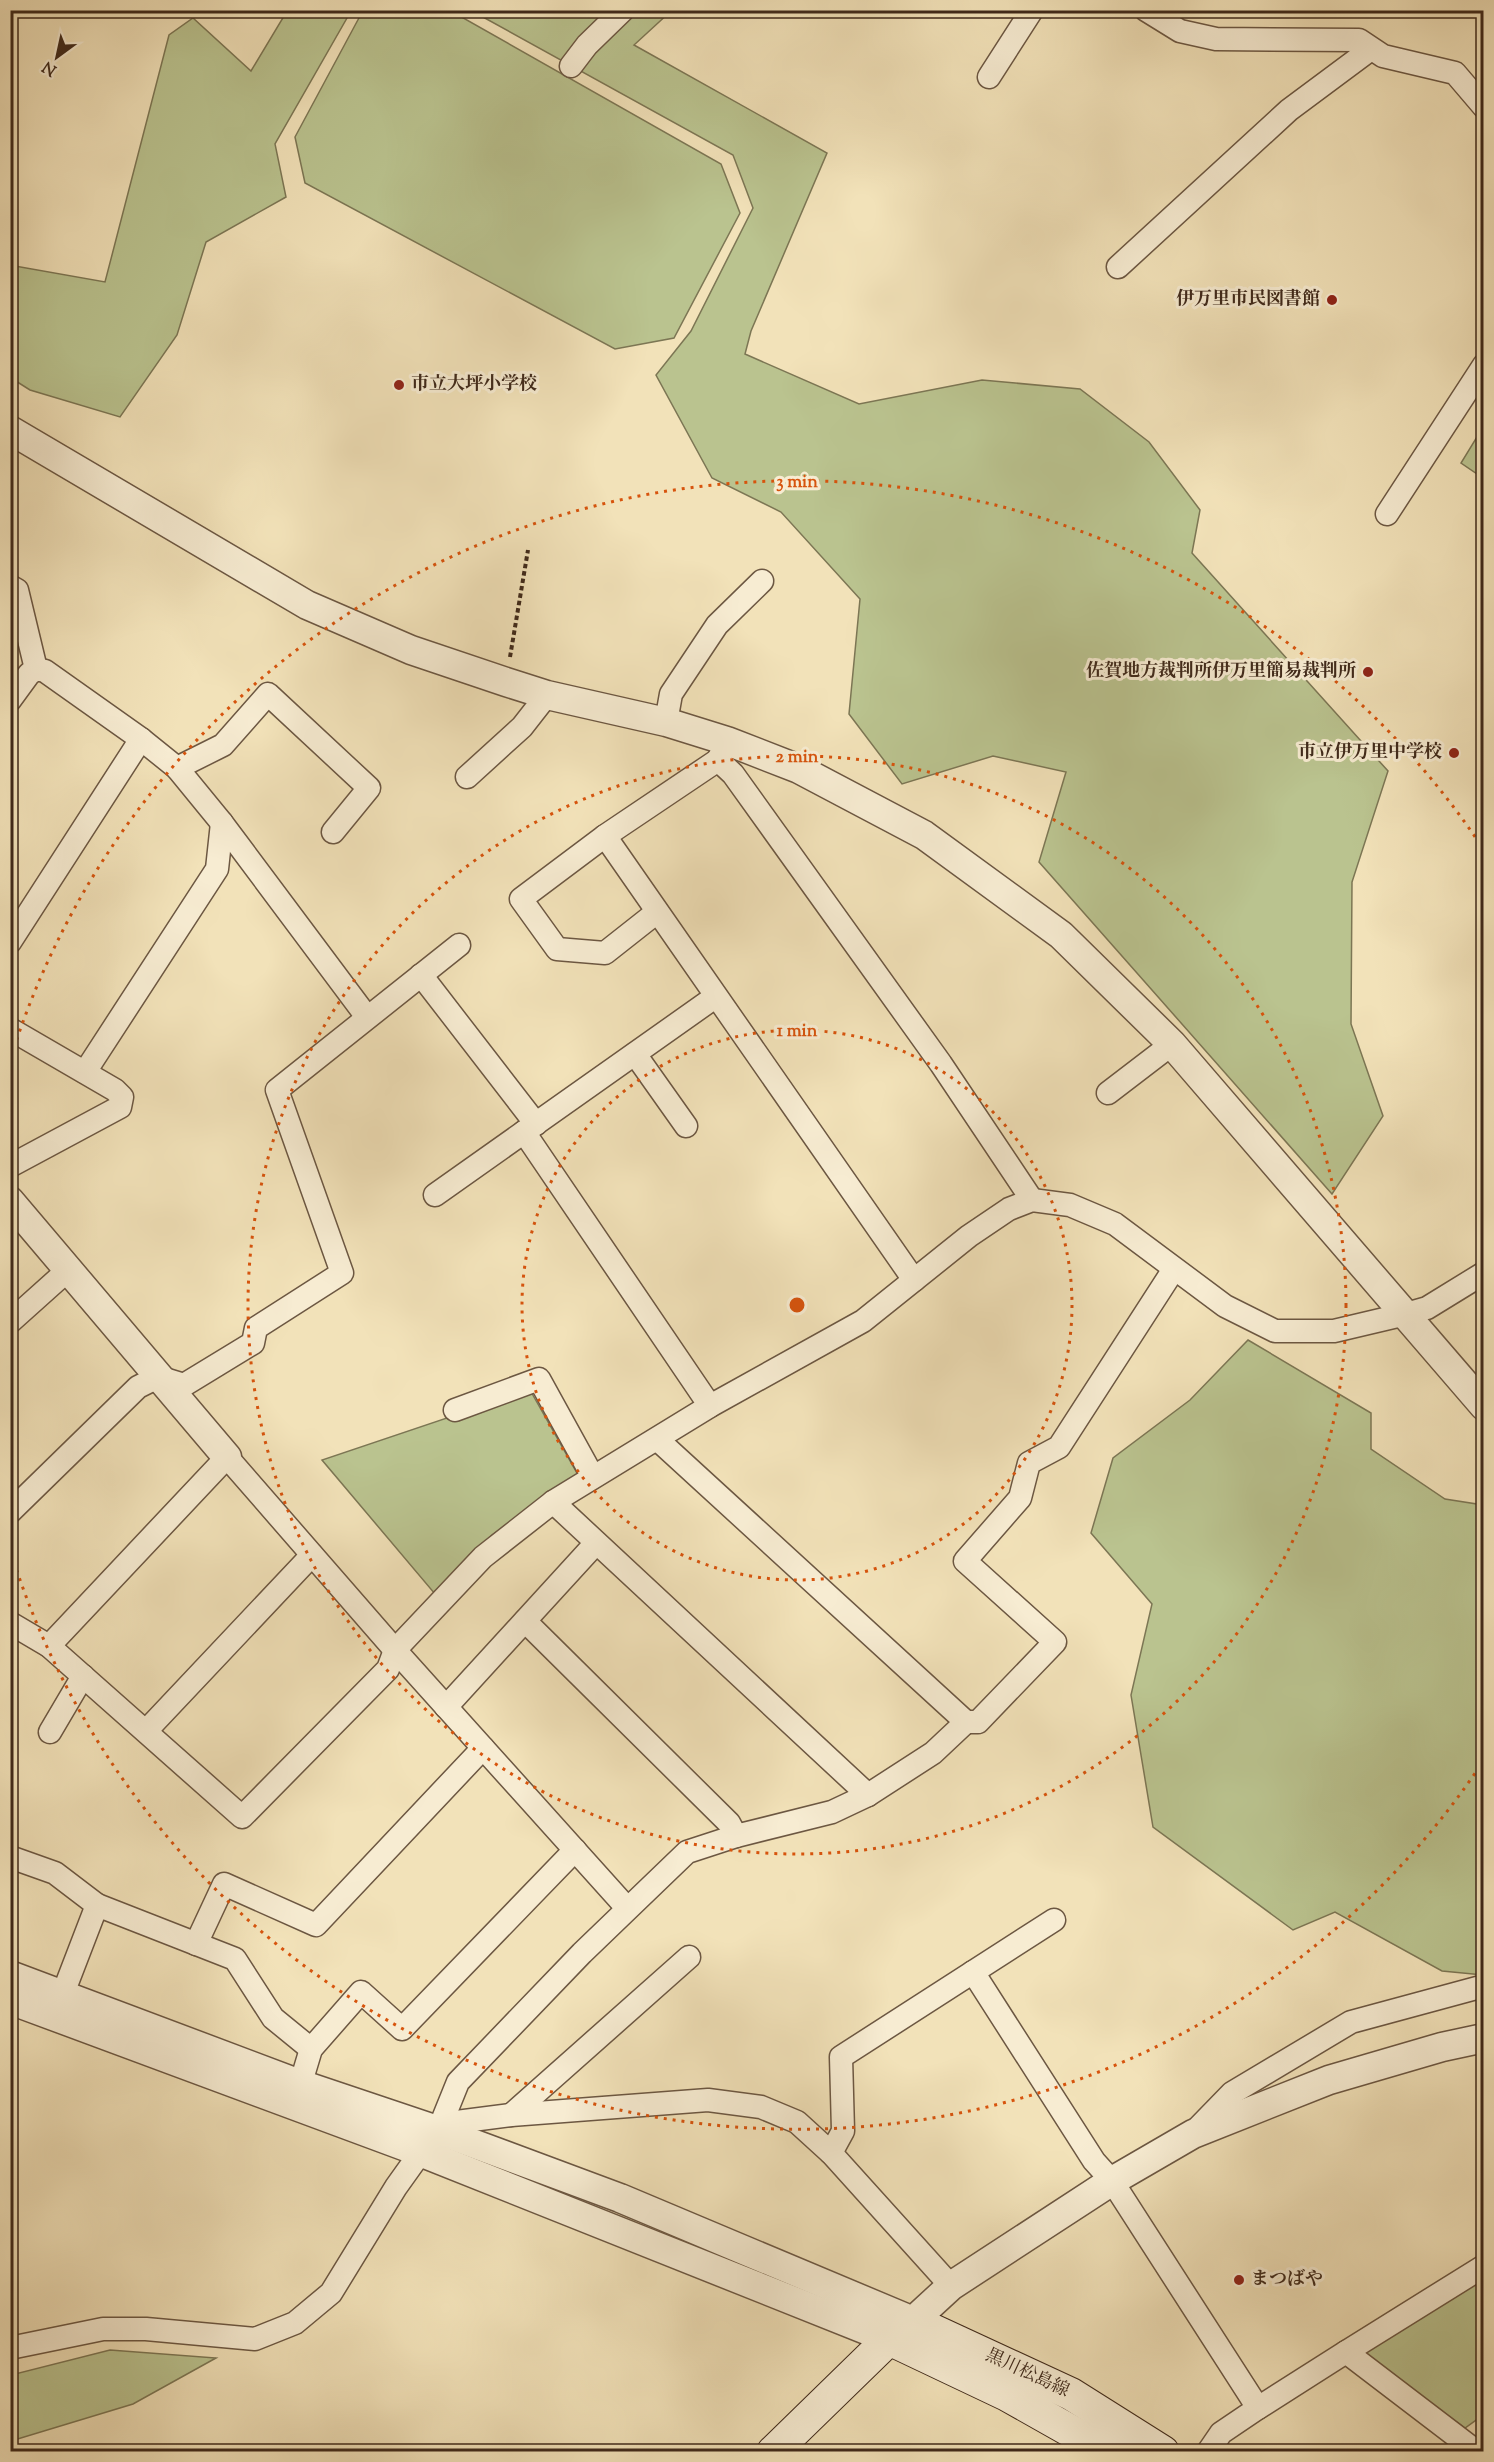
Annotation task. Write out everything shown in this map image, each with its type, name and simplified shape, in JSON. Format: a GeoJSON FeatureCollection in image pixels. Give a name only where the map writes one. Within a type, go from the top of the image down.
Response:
{"type":"FeatureCollection","features":[{"type":"Feature","properties":{"kind":"main road"},"geometry":{"type":"LineString","coordinates":[[773,2451],[901,2330]]}},
{"type":"Feature","properties":{"kind":"main road","name":"黒川松島線"},"geometry":{"type":"LineString","coordinates":[[901,2330],[1007,2395],[1107,2451]]}},
{"type":"Feature","properties":{"kind":"main road","name":"黒川松島線"},"geometry":{"type":"LineString","coordinates":[[901,2330],[1071,2394],[1163,2451]]}},
{"type":"Feature","properties":{"kind":"street"},"geometry":{"type":"LineString","coordinates":[[571,66],[587,45],[623,10]]}},
{"type":"Feature","properties":{"kind":"street"},"geometry":{"type":"LineString","coordinates":[[989,77],[1032,10]]}},
{"type":"Feature","properties":{"kind":"street"},"geometry":{"type":"LineString","coordinates":[[1146,10],[1180,31],[1216,39],[1359,39],[1383,56],[1455,73],[1484,107]]}},
{"type":"Feature","properties":{"kind":"street"},"geometry":{"type":"LineString","coordinates":[[1118,267],[1289,110],[1371,49]]}},
{"type":"Feature","properties":{"kind":"street"},"geometry":{"type":"LineString","coordinates":[[1388,514],[1484,365]]}},
{"type":"Feature","properties":{"kind":"street"},"geometry":{"type":"LineString","coordinates":[[10,430],[307,605],[411,650],[506,682],[547,695],[666,722],[723,750],[800,769],[924,836],[1061,935],[1172,1044],[1484,1406]]}},
{"type":"Feature","properties":{"kind":"street"},"geometry":{"type":"LineString","coordinates":[[666,722],[671,694],[717,625],[762,581]]}},
{"type":"Feature","properties":{"kind":"street"},"geometry":{"type":"LineString","coordinates":[[10,586],[17,590],[36,669]]}},
{"type":"Feature","properties":{"kind":"street"},"geometry":{"type":"LineString","coordinates":[[10,700],[29,674],[36,669],[45,670],[177,768],[222,823],[367,1017]]}},
{"type":"Feature","properties":{"kind":"street"},"geometry":{"type":"LineString","coordinates":[[177,768],[224,745],[268,693],[369,788],[333,832]]}},
{"type":"Feature","properties":{"kind":"street"},"geometry":{"type":"LineString","coordinates":[[467,777],[522,727],[547,695]]}},
{"type":"Feature","properties":{"kind":"street"},"geometry":{"type":"LineString","coordinates":[[10,942],[141,740]]}},
{"type":"Feature","properties":{"kind":"street"},"geometry":{"type":"LineString","coordinates":[[657,912],[605,953],[557,949],[521,899],[723,750]]}},
{"type":"Feature","properties":{"kind":"street"},"geometry":{"type":"LineString","coordinates":[[723,750],[733,774],[935,1055],[1032,1200]]}},
{"type":"Feature","properties":{"kind":"street"},"geometry":{"type":"LineString","coordinates":[[85,1072],[217,869],[222,823]]}},
{"type":"Feature","properties":{"kind":"street"},"geometry":{"type":"LineString","coordinates":[[605,836],[914,1280]]}},
{"type":"Feature","properties":{"kind":"street"},"geometry":{"type":"LineString","coordinates":[[10,1512],[138,1387],[158,1377],[184,1385],[253,1342],[256,1328],[342,1273],[277,1090],[459,945]]}},
{"type":"Feature","properties":{"kind":"street"},"geometry":{"type":"LineString","coordinates":[[422,975],[530,1128],[711,1406]]}},
{"type":"Feature","properties":{"kind":"street"},"geometry":{"type":"LineString","coordinates":[[435,1196],[715,997]]}},
{"type":"Feature","properties":{"kind":"street"},"geometry":{"type":"LineString","coordinates":[[10,1029],[115,1090],[122,1097],[120,1107],[10,1166]]}},
{"type":"Feature","properties":{"kind":"street"},"geometry":{"type":"LineString","coordinates":[[1108,1093],[1172,1044]]}},
{"type":"Feature","properties":{"kind":"street"},"geometry":{"type":"LineString","coordinates":[[635,1053],[686,1126]]}},
{"type":"Feature","properties":{"kind":"street"},"geometry":{"type":"LineString","coordinates":[[10,1623],[49,1646],[242,1817],[388,1669],[395,1650],[483,1557],[553,1502],[593,1477],[658,1440],[711,1406],[863,1321],[1000,1214],[1032,1200],[1070,1205],[1115,1224],[1225,1306],[1275,1330],[1334,1330],[1406,1314],[1427,1308],[1484,1273]]}},
{"type":"Feature","properties":{"kind":"street"},"geometry":{"type":"LineString","coordinates":[[10,1201],[312,1555],[627,1908]]}},
{"type":"Feature","properties":{"kind":"street"},"geometry":{"type":"LineString","coordinates":[[658,1440],[966,1722],[978,1722],[1055,1642],[965,1562],[1020,1498],[1029,1463],[1059,1447],[1174,1269]]}},
{"type":"Feature","properties":{"kind":"street"},"geometry":{"type":"LineString","coordinates":[[10,1322],[68,1270]]}},
{"type":"Feature","properties":{"kind":"street"},"geometry":{"type":"LineString","coordinates":[[455,1410],[539,1379],[593,1477]]}},
{"type":"Feature","properties":{"kind":"street"},"geometry":{"type":"LineString","coordinates":[[49,1646],[227,1457]]}},
{"type":"Feature","properties":{"kind":"street"},"geometry":{"type":"LineString","coordinates":[[553,1502],[868,1795]]}},
{"type":"Feature","properties":{"kind":"street"},"geometry":{"type":"LineString","coordinates":[[446,1707],[596,1543]]}},
{"type":"Feature","properties":{"kind":"street"},"geometry":{"type":"LineString","coordinates":[[146,1731],[312,1555]]}},
{"type":"Feature","properties":{"kind":"street"},"geometry":{"type":"LineString","coordinates":[[525,1621],[729,1823],[736,1836]]}},
{"type":"Feature","properties":{"kind":"street"},"geometry":{"type":"LineString","coordinates":[[50,1732],[83,1676]]}},
{"type":"Feature","properties":{"kind":"street"},"geometry":{"type":"LineString","coordinates":[[10,2348],[104,2329],[146,2329],[255,2339],[295,2323],[331,2293],[420,2152],[439,2127],[458,2082],[627,1908],[687,1852],[736,1836],[832,1812],[868,1795],[933,1753],[966,1722]]}},
{"type":"Feature","properties":{"kind":"street"},"geometry":{"type":"LineString","coordinates":[[196,1944],[225,1884],[316,1925],[483,1748]]}},
{"type":"Feature","properties":{"kind":"street"},"geometry":{"type":"LineString","coordinates":[[297,2095],[311,2049],[361,1992],[402,2029],[574,1850]]}},
{"type":"Feature","properties":{"kind":"street"},"geometry":{"type":"LineString","coordinates":[[10,1857],[55,1873],[97,1905],[235,1959],[273,2018],[311,2049]]}},
{"type":"Feature","properties":{"kind":"street"},"geometry":{"type":"LineString","coordinates":[[58,2005],[97,1905]]}},
{"type":"Feature","properties":{"kind":"street"},"geometry":{"type":"LineString","coordinates":[[831,2154],[843,2131],[841,2057],[1054,1920]]}},
{"type":"Feature","properties":{"kind":"street"},"geometry":{"type":"LineString","coordinates":[[511,2115],[689,1957]]}},
{"type":"Feature","properties":{"kind":"street"},"geometry":{"type":"LineString","coordinates":[[974,1972],[1094,2161],[1112,2181],[1258,2408]]}},
{"type":"Feature","properties":{"kind":"street"},"geometry":{"type":"LineString","coordinates":[[10,1975],[58,2005],[297,2095],[420,2152],[901,2330]]}},
{"type":"Feature","properties":{"kind":"street"},"geometry":{"type":"LineString","coordinates":[[1193,2134],[1232,2092],[1351,2022],[1484,1986]]}},
{"type":"Feature","properties":{"kind":"street"},"geometry":{"type":"LineString","coordinates":[[10,2000],[58,2005]]}},
{"type":"Feature","properties":{"kind":"street"},"geometry":{"type":"LineString","coordinates":[[901,2330],[951,2286],[1112,2181],[1193,2134],[1329,2080],[1442,2047],[1484,2038]]}},
{"type":"Feature","properties":{"kind":"street"},"geometry":{"type":"LineString","coordinates":[[297,2095],[439,2127],[620,2198],[901,2330]]}},
{"type":"Feature","properties":{"kind":"street"},"geometry":{"type":"LineString","coordinates":[[439,2127],[511,2115],[708,2100],[761,2107],[797,2122],[831,2154],[951,2286]]}},
{"type":"Feature","properties":{"kind":"street"},"geometry":{"type":"LineString","coordinates":[[1208,2451],[1221,2433],[1258,2408],[1484,2266]]}},
{"type":"Feature","properties":{"kind":"street"},"geometry":{"type":"LineString","coordinates":[[1346,2352],[1478,2451]]}},
{"type":"Feature","properties":{"kind":"path"},"geometry":{"type":"LineString","coordinates":[[506,682],[528,550]]}},
{"type":"Feature","properties":{"kind":"green space"},"geometry":{"type":"Polygon","coordinates":[[[287,11],[351,11],[275,144],[286,197],[206,242],[177,335],[120,417],[30,390],[11,378],[11,268],[15,266],[105,282],[169,35],[193,18],[251,71],[287,11]]]}},
{"type":"Feature","properties":{"kind":"green space"},"geometry":{"type":"Polygon","coordinates":[[[376,11],[451,11],[721,164],[740,213],[674,338],[615,349],[305,183],[295,137],[360,16],[376,11]]]}},
{"type":"Feature","properties":{"kind":"green space"},"geometry":{"type":"Polygon","coordinates":[[[472,11],[671,11],[634,45],[827,153],[751,331],[745,354],[859,404],[982,380],[1080,389],[1149,442],[1200,510],[1192,553],[1388,771],[1352,882],[1351,1024],[1383,1116],[1332,1194],[1039,862],[1066,772],[993,756],[902,784],[849,714],[860,599],[781,512],[712,478],[656,375],[691,331],[753,208],[733,155],[472,11]]]}},
{"type":"Feature","properties":{"kind":"green space"},"geometry":{"type":"Polygon","coordinates":[[[1483,427],[1484,478],[1461,463],[1483,427]]]}},
{"type":"Feature","properties":{"kind":"green space"},"geometry":{"type":"Polygon","coordinates":[[[1248,1340],[1371,1413],[1371,1449],[1445,1499],[1483,1505],[1483,1975],[1442,1971],[1335,1912],[1293,1930],[1153,1827],[1131,1695],[1152,1604],[1091,1533],[1113,1458],[1190,1400],[1248,1340]]]}},
{"type":"Feature","properties":{"kind":"green space"},"geometry":{"type":"Polygon","coordinates":[[[530,1390],[578,1475],[492,1535],[435,1594],[322,1460],[530,1390]]]}},
{"type":"Feature","properties":{"kind":"green space"},"geometry":{"type":"Polygon","coordinates":[[[1483,2276],[1483,2415],[1465,2428],[1361,2353],[1483,2276]]]}},
{"type":"Feature","properties":{"kind":"green space"},"geometry":{"type":"Polygon","coordinates":[[[110,2350],[216,2358],[133,2404],[11,2441],[11,2375],[110,2350]]]}},
{"type":"Feature","properties":{"kind":"place","name":"伊万里市民図書館"},"geometry":{"type":"Point","coordinates":[1332,300]}},
{"type":"Feature","properties":{"kind":"place","name":"市立大坪小学校"},"geometry":{"type":"Point","coordinates":[399,385]}},
{"type":"Feature","properties":{"kind":"place","name":"佐賀地方裁判所伊万里簡易裁判所"},"geometry":{"type":"Point","coordinates":[1368,672]}},
{"type":"Feature","properties":{"kind":"place","name":"市立伊万里中学校"},"geometry":{"type":"Point","coordinates":[1454,753]}},
{"type":"Feature","properties":{"kind":"place","name":"まつばや"},"geometry":{"type":"Point","coordinates":[1239,2280]}}]}
